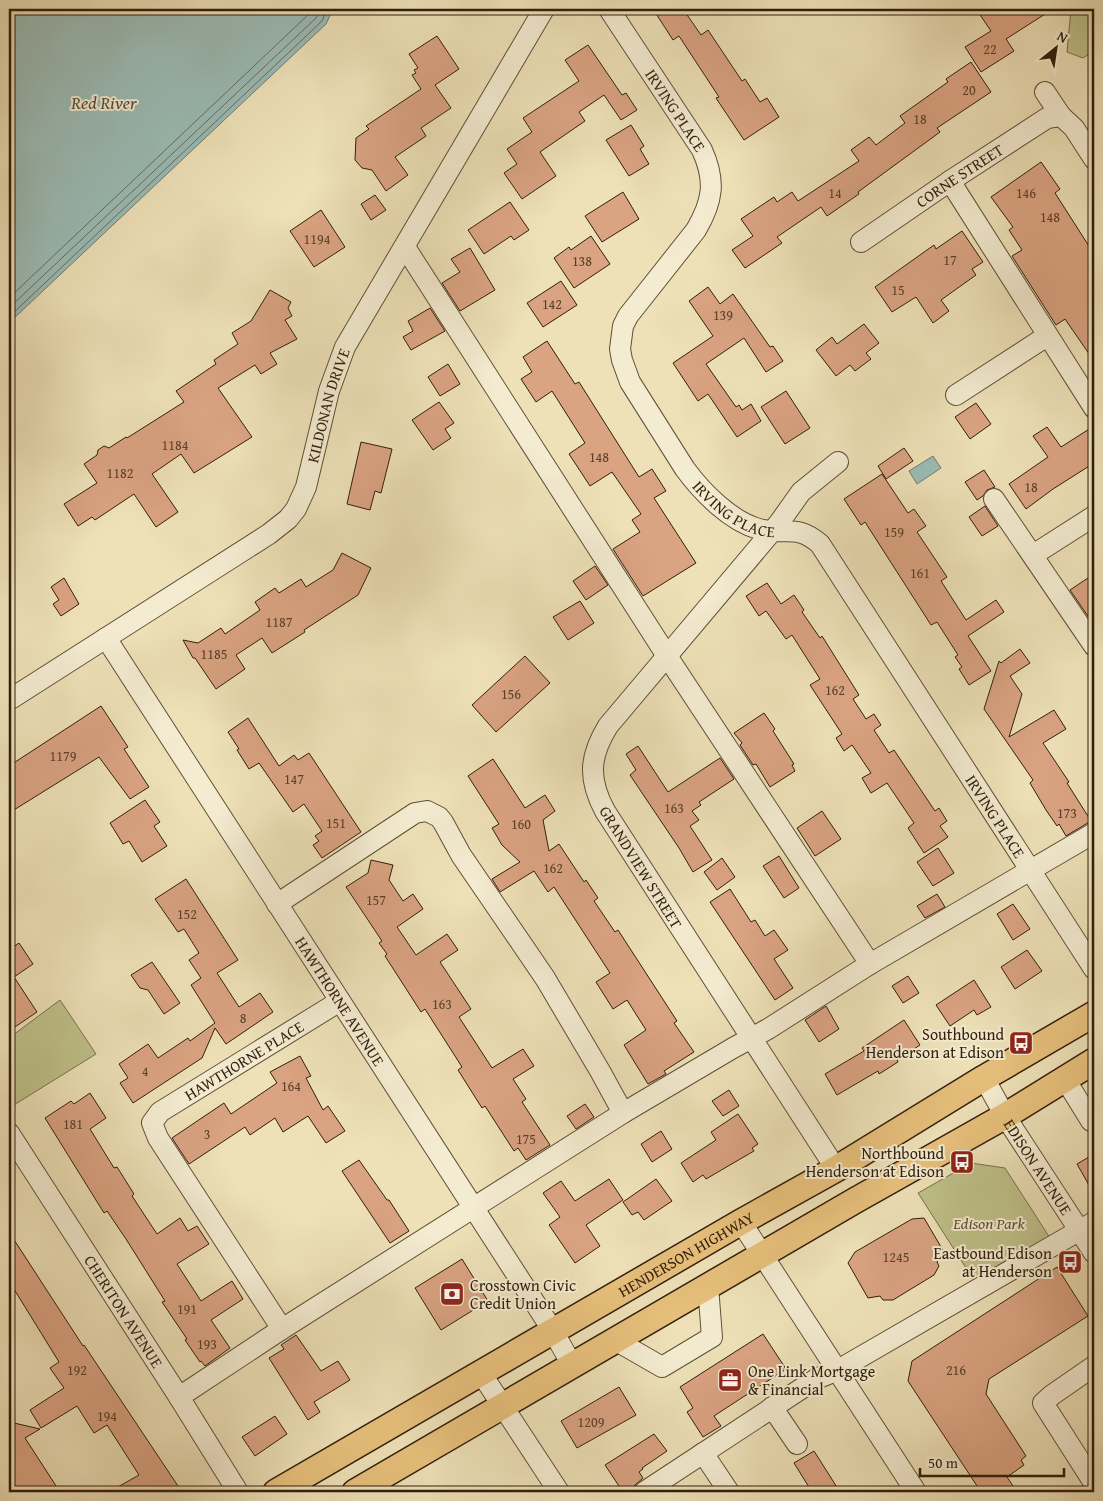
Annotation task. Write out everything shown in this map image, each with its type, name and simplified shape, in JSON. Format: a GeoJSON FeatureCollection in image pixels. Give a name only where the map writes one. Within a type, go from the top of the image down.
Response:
{"type":"FeatureCollection","features":[{"type":"Feature","properties":{"kind":"main road","name":"HENDERSON HIGHWAY"},"geometry":{"type":"LineString","coordinates":[[276,1492],[741,1222],[836,1169],[984,1078],[1094,1014]]}},
{"type":"Feature","properties":{"kind":"main road"},"geometry":{"type":"LineString","coordinates":[[355,1492],[856,1200],[1005,1116],[1094,1061]]}},
{"type":"Feature","properties":{"kind":"street","name":"KILDONAN DRIVE"},"geometry":{"type":"LineString","coordinates":[[9,700],[269,534],[288,519],[296,509],[308,482],[329,391],[345,347],[544,9]]}},
{"type":"Feature","properties":{"kind":"street","name":"IRVING PLACE"},"geometry":{"type":"LineString","coordinates":[[609,9],[702,150],[707,162],[712,188],[704,216],[696,230],[628,316],[621,337],[622,360],[625,372],[695,482],[715,502],[736,517],[758,528],[771,531],[793,530],[802,532],[820,544],[1094,968]]}},
{"type":"Feature","properties":{"kind":"street"},"geometry":{"type":"LineString","coordinates":[[1045,92],[1061,116],[1074,128],[1094,159]]}},
{"type":"Feature","properties":{"kind":"street","name":"CORNE STREET"},"geometry":{"type":"LineString","coordinates":[[861,242],[950,181],[1048,118],[1061,116]]}},
{"type":"Feature","properties":{"kind":"street"},"geometry":{"type":"LineString","coordinates":[[950,181],[1094,408]]}},
{"type":"Feature","properties":{"kind":"street"},"geometry":{"type":"LineString","coordinates":[[405,247],[667,656],[870,964]]}},
{"type":"Feature","properties":{"kind":"street"},"geometry":{"type":"LineString","coordinates":[[956,395],[1047,336]]}},
{"type":"Feature","properties":{"kind":"street","name":"GRANDVIEW STREET"},"geometry":{"type":"LineString","coordinates":[[836,1169],[605,811],[595,789],[592,764],[600,739],[608,726],[771,531],[801,492],[838,462]]}},
{"type":"Feature","properties":{"kind":"street"},"geometry":{"type":"LineString","coordinates":[[994,499],[1094,646]]}},
{"type":"Feature","properties":{"kind":"street"},"geometry":{"type":"LineString","coordinates":[[1032,555],[1094,516]]}},
{"type":"Feature","properties":{"kind":"street","name":"HAWTHORNE AVENUE"},"geometry":{"type":"LineString","coordinates":[[106,638],[553,1331],[572,1365]]}},
{"type":"Feature","properties":{"kind":"street"},"geometry":{"type":"LineString","coordinates":[[277,904],[415,813],[421,811],[434,813],[443,822],[461,855],[546,978],[623,1113]]}},
{"type":"Feature","properties":{"kind":"street"},"geometry":{"type":"LineString","coordinates":[[179,1397],[282,1329],[623,1113],[732,1048],[768,1029],[870,964],[1094,833]]}},
{"type":"Feature","properties":{"kind":"street","name":"HAWTHORNE PLACE"},"geometry":{"type":"LineString","coordinates":[[282,1329],[158,1138],[152,1123],[160,1112],[340,1001]]}},
{"type":"Feature","properties":{"kind":"street","name":"EDISON AVENUE"},"geometry":{"type":"LineString","coordinates":[[984,1078],[1005,1116],[1087,1226],[1094,1254]]}},
{"type":"Feature","properties":{"kind":"street"},"geometry":{"type":"LineString","coordinates":[[1065,1079],[1091,1121],[1094,1119]]}},
{"type":"Feature","properties":{"kind":"street","name":"CHERITON AVENUE"},"geometry":{"type":"LineString","coordinates":[[9,1133],[238,1492]]}},
{"type":"Feature","properties":{"kind":"street"},"geometry":{"type":"LineString","coordinates":[[741,1222],[916,1492]]}},
{"type":"Feature","properties":{"kind":"street"},"geometry":{"type":"LineString","coordinates":[[644,1492],[816,1379],[838,1370],[1087,1226]]}},
{"type":"Feature","properties":{"kind":"street"},"geometry":{"type":"LineString","coordinates":[[615,1340],[662,1368],[712,1337],[708,1286]]}},
{"type":"Feature","properties":{"kind":"street"},"geometry":{"type":"LineString","coordinates":[[1094,1366],[1043,1403],[1094,1483]]}},
{"type":"Feature","properties":{"kind":"street"},"geometry":{"type":"LineString","coordinates":[[481,1373],[556,1491]]}},
{"type":"Feature","properties":{"kind":"street"},"geometry":{"type":"LineString","coordinates":[[772,1408],[797,1444]]}},
{"type":"Feature","properties":{"kind":"street"},"geometry":{"type":"LineString","coordinates":[[703,1453],[729,1492]]}},
{"type":"Feature","properties":{"kind":"green space"},"geometry":{"type":"Polygon","coordinates":[[[1071,9],[1094,9],[1094,51],[1083,58],[1067,52],[1071,9]]]}},
{"type":"Feature","properties":{"kind":"green space"},"geometry":{"type":"Polygon","coordinates":[[[60,1000],[96,1054],[9,1108],[9,1038],[60,1000]]]}},
{"type":"Feature","properties":{"kind":"green space","name":"Edison Park"},"geometry":{"type":"Polygon","coordinates":[[[971,1163],[1005,1168],[1050,1238],[975,1282],[918,1193],[971,1163]]]}},
{"type":"Feature","properties":{"kind":"water","name":"Red River"},"geometry":{"type":"Polygon","coordinates":[[[9,9],[333,9],[326,24],[9,325],[9,9]]]}},
{"type":"Feature","properties":{"kind":"water"},"geometry":{"type":"Polygon","coordinates":[[[933,456],[941,468],[917,484],[909,471],[933,456]]]}},
{"type":"Feature","properties":{"kind":"building"},"geometry":{"type":"Polygon","coordinates":[[[653,9],[683,9],[701,35],[708,30],[742,81],[745,79],[760,102],[767,98],[779,117],[744,140],[716,98],[719,97],[679,36],[673,40],[653,9]]]}},
{"type":"Feature","properties":{"kind":"building"},"geometry":{"type":"Polygon","coordinates":[[[976,9],[1053,9],[1006,39],[1014,51],[981,72],[965,47],[991,31],[976,9]]]}},
{"type":"Feature","properties":{"kind":"building"},"geometry":{"type":"Polygon","coordinates":[[[437,36],[459,69],[435,85],[451,108],[421,128],[426,136],[395,157],[408,175],[386,191],[372,170],[362,168],[355,160],[356,138],[369,129],[366,126],[421,89],[412,75],[416,73],[414,70],[418,68],[409,54],[437,36]]]}},
{"type":"Feature","properties":{"kind":"building"},"geometry":{"type":"Polygon","coordinates":[[[588,45],[622,95],[626,93],[637,110],[621,120],[604,95],[579,112],[585,121],[540,152],[556,176],[522,199],[504,173],[517,164],[507,149],[532,132],[523,118],[579,81],[565,60],[588,45]]]}},
{"type":"Feature","properties":{"kind":"building"},"geometry":{"type":"Polygon","coordinates":[[[971,62],[991,92],[937,128],[940,132],[827,216],[821,207],[777,237],[782,243],[745,268],[732,250],[753,236],[741,219],[774,197],[777,202],[792,192],[798,201],[859,161],[851,150],[869,137],[876,145],[905,123],[900,116],[948,82],[946,79],[971,62]]]}},
{"type":"Feature","properties":{"kind":"building"},"geometry":{"type":"Polygon","coordinates":[[[631,125],[644,146],[640,149],[649,164],[629,176],[606,140],[631,125]]]}},
{"type":"Feature","properties":{"kind":"building"},"geometry":{"type":"Polygon","coordinates":[[[1041,162],[1060,189],[1055,193],[1094,254],[1094,361],[1065,319],[1056,325],[1012,256],[1022,250],[1009,230],[1013,227],[991,197],[1041,162]]]}},
{"type":"Feature","properties":{"kind":"building"},"geometry":{"type":"Polygon","coordinates":[[[623,192],[639,219],[602,242],[585,216],[623,192]]]}},
{"type":"Feature","properties":{"kind":"building"},"geometry":{"type":"Polygon","coordinates":[[[375,195],[386,210],[371,220],[361,204],[375,195]]]}},
{"type":"Feature","properties":{"kind":"building"},"geometry":{"type":"Polygon","coordinates":[[[510,202],[529,230],[514,240],[511,236],[484,254],[468,230],[510,202]]]}},
{"type":"Feature","properties":{"kind":"building"},"geometry":{"type":"Polygon","coordinates":[[[321,210],[345,247],[314,267],[290,231],[321,210]]]}},
{"type":"Feature","properties":{"kind":"building"},"geometry":{"type":"Polygon","coordinates":[[[962,231],[983,262],[972,269],[976,275],[941,300],[949,311],[933,323],[916,297],[892,312],[875,287],[934,245],[936,249],[962,231]]]}},
{"type":"Feature","properties":{"kind":"building"},"geometry":{"type":"Polygon","coordinates":[[[591,236],[610,264],[574,288],[554,258],[569,247],[571,250],[591,236]]]}},
{"type":"Feature","properties":{"kind":"building"},"geometry":{"type":"Polygon","coordinates":[[[470,248],[495,290],[460,311],[442,283],[460,272],[451,259],[470,248]]]}},
{"type":"Feature","properties":{"kind":"building"},"geometry":{"type":"Polygon","coordinates":[[[561,281],[577,305],[543,327],[527,303],[561,281]]]}},
{"type":"Feature","properties":{"kind":"building"},"geometry":{"type":"Polygon","coordinates":[[[708,287],[720,304],[733,294],[770,347],[773,346],[783,361],[766,372],[744,338],[706,364],[736,407],[739,405],[742,410],[751,404],[761,421],[737,437],[708,394],[698,401],[673,363],[713,336],[689,301],[708,287]]]}},
{"type":"Feature","properties":{"kind":"building"},"geometry":{"type":"Polygon","coordinates":[[[270,290],[291,302],[288,308],[292,316],[285,320],[297,339],[270,353],[277,364],[261,374],[255,365],[218,388],[252,437],[194,473],[181,454],[152,474],[178,512],[156,527],[134,494],[95,520],[92,517],[78,526],[64,504],[97,483],[84,464],[97,455],[98,450],[104,446],[109,448],[184,402],[176,391],[216,364],[214,360],[238,344],[232,333],[251,321],[270,290]]]}},
{"type":"Feature","properties":{"kind":"building"},"geometry":{"type":"Polygon","coordinates":[[[430,308],[445,331],[411,350],[403,337],[413,331],[408,321],[430,308]]]}},
{"type":"Feature","properties":{"kind":"building"},"geometry":{"type":"Polygon","coordinates":[[[864,324],[879,343],[866,353],[871,359],[855,371],[850,365],[836,376],[816,350],[832,337],[837,344],[864,324]]]}},
{"type":"Feature","properties":{"kind":"building"},"geometry":{"type":"Polygon","coordinates":[[[547,341],[575,384],[579,382],[639,477],[652,469],[666,491],[654,498],[696,563],[643,596],[613,549],[640,532],[632,520],[641,514],[612,472],[590,486],[569,454],[585,443],[552,391],[536,402],[521,379],[532,372],[523,357],[547,341]]]}},
{"type":"Feature","properties":{"kind":"building"},"geometry":{"type":"Polygon","coordinates":[[[448,364],[460,384],[440,396],[428,377],[448,364]]]}},
{"type":"Feature","properties":{"kind":"building"},"geometry":{"type":"Polygon","coordinates":[[[786,391],[810,428],[785,444],[761,407],[786,391]]]}},
{"type":"Feature","properties":{"kind":"building"},"geometry":{"type":"Polygon","coordinates":[[[439,402],[454,423],[445,429],[451,438],[433,450],[412,420],[439,402]]]}},
{"type":"Feature","properties":{"kind":"building"},"geometry":{"type":"Polygon","coordinates":[[[976,403],[991,424],[970,439],[955,417],[976,403]]]}},
{"type":"Feature","properties":{"kind":"building"},"geometry":{"type":"Polygon","coordinates":[[[1094,426],[1094,463],[1026,509],[1009,484],[1048,457],[1033,436],[1047,427],[1061,447],[1094,426]]]}},
{"type":"Feature","properties":{"kind":"building"},"geometry":{"type":"Polygon","coordinates":[[[361,442],[392,449],[381,493],[375,491],[370,510],[347,504],[361,442]]]}},
{"type":"Feature","properties":{"kind":"building"},"geometry":{"type":"Polygon","coordinates":[[[904,448],[913,461],[886,479],[878,466],[904,448]]]}},
{"type":"Feature","properties":{"kind":"building"},"geometry":{"type":"Polygon","coordinates":[[[984,470],[995,487],[987,490],[977,500],[965,482],[984,470]]]}},
{"type":"Feature","properties":{"kind":"building"},"geometry":{"type":"Polygon","coordinates":[[[882,474],[908,513],[914,509],[926,526],[917,532],[947,577],[941,581],[966,620],[996,600],[1004,612],[968,636],[991,671],[969,685],[959,669],[962,667],[955,657],[958,655],[937,622],[931,625],[865,522],[861,525],[844,499],[882,474]]]}},
{"type":"Feature","properties":{"kind":"building"},"geometry":{"type":"Polygon","coordinates":[[[985,506],[998,526],[982,536],[969,517],[985,506]]]}},
{"type":"Feature","properties":{"kind":"building"},"geometry":{"type":"Polygon","coordinates":[[[342,553],[371,568],[358,595],[272,653],[262,638],[236,655],[245,669],[216,689],[195,658],[193,658],[183,640],[198,643],[221,628],[225,634],[260,610],[255,602],[275,588],[279,593],[301,579],[306,587],[333,570],[342,553]]]}},
{"type":"Feature","properties":{"kind":"building"},"geometry":{"type":"Polygon","coordinates":[[[595,566],[608,585],[586,600],[573,581],[595,566]]]}},
{"type":"Feature","properties":{"kind":"building"},"geometry":{"type":"Polygon","coordinates":[[[1094,574],[1094,625],[1070,590],[1094,574]]]}},
{"type":"Feature","properties":{"kind":"building"},"geometry":{"type":"Polygon","coordinates":[[[64,578],[79,604],[61,616],[53,604],[59,600],[51,587],[64,578]]]}},
{"type":"Feature","properties":{"kind":"building"},"geometry":{"type":"Polygon","coordinates":[[[767,583],[781,604],[794,595],[804,610],[802,612],[820,638],[822,636],[859,695],[853,699],[866,719],[874,714],[881,725],[874,730],[889,753],[894,750],[935,811],[939,808],[947,821],[940,826],[948,837],[924,853],[908,828],[914,823],[887,783],[871,793],[862,778],[871,773],[852,745],[844,751],[836,738],[842,734],[810,685],[820,679],[792,635],[786,639],[766,611],[759,616],[746,596],[767,583]]]}},
{"type":"Feature","properties":{"kind":"building"},"geometry":{"type":"Polygon","coordinates":[[[580,601],[594,623],[568,640],[553,617],[580,601]]]}},
{"type":"Feature","properties":{"kind":"building"},"geometry":{"type":"Polygon","coordinates":[[[1020,649],[1030,663],[1010,676],[1022,694],[1009,737],[1054,710],[1066,729],[1043,743],[1069,782],[1067,783],[1091,821],[1066,836],[1059,824],[1057,826],[1046,810],[1030,783],[1033,780],[984,709],[999,661],[1001,663],[1020,649]]]}},
{"type":"Feature","properties":{"kind":"building"},"geometry":{"type":"Polygon","coordinates":[[[525,656],[550,683],[496,732],[472,705],[525,656]]]}},
{"type":"Feature","properties":{"kind":"building"},"geometry":{"type":"Polygon","coordinates":[[[101,706],[128,747],[124,749],[149,787],[130,799],[99,757],[9,813],[9,766],[101,706]]]}},
{"type":"Feature","properties":{"kind":"building"},"geometry":{"type":"Polygon","coordinates":[[[764,713],[794,764],[792,765],[795,771],[770,787],[756,764],[753,765],[740,745],[742,743],[734,733],[764,713]]]}},
{"type":"Feature","properties":{"kind":"building"},"geometry":{"type":"Polygon","coordinates":[[[248,718],[279,766],[294,755],[298,760],[309,753],[361,832],[322,858],[313,845],[319,841],[315,836],[322,831],[304,804],[293,812],[259,763],[249,769],[237,750],[239,749],[228,732],[248,718]]]}},
{"type":"Feature","properties":{"kind":"building"},"geometry":{"type":"Polygon","coordinates":[[[638,746],[668,792],[720,758],[734,779],[699,802],[701,805],[692,811],[699,820],[690,826],[712,860],[693,872],[630,775],[636,770],[626,754],[638,746]]]}},
{"type":"Feature","properties":{"kind":"building"},"geometry":{"type":"Polygon","coordinates":[[[493,759],[525,808],[545,795],[555,811],[543,820],[549,851],[559,844],[584,882],[586,880],[598,898],[594,901],[615,932],[618,930],[677,1021],[674,1023],[694,1052],[664,1071],[666,1074],[648,1084],[624,1045],[646,1030],[627,1000],[613,1009],[596,982],[610,973],[554,887],[548,892],[534,871],[500,892],[492,879],[520,862],[502,845],[492,828],[499,824],[468,776],[493,759]]]}},
{"type":"Feature","properties":{"kind":"building"},"geometry":{"type":"Polygon","coordinates":[[[145,800],[160,822],[154,826],[167,846],[142,862],[129,841],[123,844],[110,823],[145,800]]]}},
{"type":"Feature","properties":{"kind":"building"},"geometry":{"type":"Polygon","coordinates":[[[822,811],[841,839],[815,856],[797,828],[822,811]]]}},
{"type":"Feature","properties":{"kind":"building"},"geometry":{"type":"Polygon","coordinates":[[[938,848],[954,873],[933,886],[917,862],[938,848]]]}},
{"type":"Feature","properties":{"kind":"building"},"geometry":{"type":"Polygon","coordinates":[[[779,856],[799,888],[784,898],[763,866],[779,856]]]}},
{"type":"Feature","properties":{"kind":"building"},"geometry":{"type":"Polygon","coordinates":[[[722,858],[735,877],[717,890],[704,872],[722,858]]]}},
{"type":"Feature","properties":{"kind":"building"},"geometry":{"type":"Polygon","coordinates":[[[371,860],[393,865],[389,880],[403,901],[413,894],[423,909],[397,927],[416,955],[447,934],[458,950],[440,962],[471,1009],[459,1017],[492,1068],[523,1049],[534,1066],[513,1079],[526,1099],[522,1102],[550,1145],[526,1160],[518,1148],[514,1151],[485,1106],[482,1108],[458,1070],[462,1067],[425,1009],[421,1012],[385,956],[387,954],[379,943],[382,941],[346,887],[368,873],[371,860]]]}},
{"type":"Feature","properties":{"kind":"building"},"geometry":{"type":"Polygon","coordinates":[[[186,879],[238,960],[217,973],[239,1007],[260,993],[273,1012],[226,1044],[215,1028],[202,1058],[133,1103],[120,1083],[128,1078],[119,1064],[148,1044],[158,1058],[188,1038],[190,1041],[215,1023],[191,985],[201,978],[189,960],[199,953],[184,929],[178,932],[155,899],[186,879]]]}},
{"type":"Feature","properties":{"kind":"building"},"geometry":{"type":"Polygon","coordinates":[[[730,889],[751,922],[755,920],[765,936],[774,930],[788,950],[774,959],[793,988],[775,1000],[710,902],[730,889]]]}},
{"type":"Feature","properties":{"kind":"building"},"geometry":{"type":"Polygon","coordinates":[[[937,894],[945,907],[925,918],[917,906],[937,894]]]}},
{"type":"Feature","properties":{"kind":"building"},"geometry":{"type":"Polygon","coordinates":[[[1013,904],[1030,929],[1013,940],[997,914],[1013,904]]]}},
{"type":"Feature","properties":{"kind":"building"},"geometry":{"type":"Polygon","coordinates":[[[19,943],[33,964],[14,977],[37,1012],[9,1031],[9,950],[19,943]]]}},
{"type":"Feature","properties":{"kind":"building"},"geometry":{"type":"Polygon","coordinates":[[[1027,950],[1042,971],[1015,989],[1001,967],[1027,950]]]}},
{"type":"Feature","properties":{"kind":"building"},"geometry":{"type":"Polygon","coordinates":[[[152,962],[180,1003],[164,1014],[148,990],[140,988],[131,975],[152,962]]]}},
{"type":"Feature","properties":{"kind":"building"},"geometry":{"type":"Polygon","coordinates":[[[908,976],[919,993],[903,1003],[892,986],[908,976]]]}},
{"type":"Feature","properties":{"kind":"building"},"geometry":{"type":"Polygon","coordinates":[[[974,980],[991,1007],[977,1015],[974,1010],[950,1026],[936,1005],[974,980]]]}},
{"type":"Feature","properties":{"kind":"building"},"geometry":{"type":"Polygon","coordinates":[[[826,1006],[839,1029],[819,1042],[805,1020],[826,1006]]]}},
{"type":"Feature","properties":{"kind":"building"},"geometry":{"type":"Polygon","coordinates":[[[904,1020],[920,1045],[879,1074],[878,1071],[837,1095],[825,1074],[864,1051],[862,1048],[904,1020]]]}},
{"type":"Feature","properties":{"kind":"building"},"geometry":{"type":"Polygon","coordinates":[[[300,1056],[311,1076],[306,1078],[323,1110],[328,1106],[345,1131],[326,1143],[308,1116],[283,1132],[275,1118],[250,1135],[245,1127],[189,1164],[172,1138],[224,1103],[231,1114],[277,1083],[270,1072],[300,1056]]]}},
{"type":"Feature","properties":{"kind":"building"},"geometry":{"type":"Polygon","coordinates":[[[729,1090],[739,1106],[723,1116],[712,1101],[729,1090]]]}},
{"type":"Feature","properties":{"kind":"building"},"geometry":{"type":"Polygon","coordinates":[[[90,1093],[106,1118],[90,1129],[114,1168],[117,1167],[134,1194],[132,1196],[157,1234],[180,1218],[188,1231],[197,1226],[209,1244],[177,1264],[201,1301],[232,1281],[243,1299],[211,1320],[230,1348],[205,1366],[200,1362],[185,1340],[187,1339],[162,1302],[165,1301],[126,1239],[107,1211],[104,1213],[45,1118],[71,1101],[74,1104],[90,1093]]]}},
{"type":"Feature","properties":{"kind":"building"},"geometry":{"type":"Polygon","coordinates":[[[585,1104],[594,1117],[576,1129],[567,1116],[585,1104]]]}},
{"type":"Feature","properties":{"kind":"building"},"geometry":{"type":"Polygon","coordinates":[[[738,1114],[758,1144],[752,1148],[754,1151],[706,1179],[703,1175],[693,1182],[681,1163],[716,1140],[711,1132],[738,1114]]]}},
{"type":"Feature","properties":{"kind":"building"},"geometry":{"type":"Polygon","coordinates":[[[661,1131],[672,1149],[652,1162],[641,1144],[661,1131]]]}},
{"type":"Feature","properties":{"kind":"building"},"geometry":{"type":"Polygon","coordinates":[[[1094,1154],[1094,1194],[1077,1164],[1094,1154]]]}},
{"type":"Feature","properties":{"kind":"building"},"geometry":{"type":"Polygon","coordinates":[[[359,1160],[409,1231],[390,1243],[342,1171],[359,1160]]]}},
{"type":"Feature","properties":{"kind":"building"},"geometry":{"type":"Polygon","coordinates":[[[609,1179],[623,1200],[586,1225],[600,1246],[575,1263],[549,1225],[560,1217],[543,1193],[561,1181],[575,1201],[609,1179]]]}},
{"type":"Feature","properties":{"kind":"building"},"geometry":{"type":"Polygon","coordinates":[[[656,1179],[672,1201],[644,1220],[638,1212],[632,1215],[623,1202],[656,1179]]]}},
{"type":"Feature","properties":{"kind":"building"},"geometry":{"type":"Polygon","coordinates":[[[924,1218],[944,1252],[937,1262],[939,1266],[934,1275],[893,1300],[883,1300],[880,1296],[868,1298],[848,1263],[855,1252],[912,1219],[924,1218]]]}},
{"type":"Feature","properties":{"kind":"building"},"geometry":{"type":"Polygon","coordinates":[[[9,1232],[83,1346],[182,1492],[109,1492],[139,1475],[107,1425],[94,1433],[77,1406],[41,1428],[30,1410],[64,1388],[50,1368],[59,1362],[9,1281],[9,1232]]]}},
{"type":"Feature","properties":{"kind":"building","name":"Crosstown Civic Credit Union"},"geometry":{"type":"Polygon","coordinates":[[[462,1259],[488,1301],[441,1330],[415,1288],[462,1259]]]}},
{"type":"Feature","properties":{"kind":"building"},"geometry":{"type":"Polygon","coordinates":[[[1057,1267],[1088,1316],[989,1379],[986,1394],[1026,1456],[1021,1460],[1024,1465],[1007,1477],[1017,1492],[981,1492],[908,1381],[912,1361],[1057,1267]]]}},
{"type":"Feature","properties":{"kind":"building","name":"One Link Mortgage & Financial"},"geometry":{"type":"Polygon","coordinates":[[[763,1334],[786,1369],[714,1416],[721,1426],[703,1437],[687,1412],[693,1408],[680,1387],[763,1334]]]}},
{"type":"Feature","properties":{"kind":"building"},"geometry":{"type":"Polygon","coordinates":[[[296,1335],[321,1371],[338,1361],[350,1380],[314,1402],[320,1412],[308,1420],[269,1358],[284,1349],[281,1345],[296,1335]]]}},
{"type":"Feature","properties":{"kind":"building"},"geometry":{"type":"Polygon","coordinates":[[[619,1387],[636,1415],[577,1448],[561,1421],[619,1387]]]}},
{"type":"Feature","properties":{"kind":"building"},"geometry":{"type":"Polygon","coordinates":[[[9,1414],[14,1423],[40,1429],[25,1438],[60,1492],[9,1492],[9,1414]]]}},
{"type":"Feature","properties":{"kind":"building"},"geometry":{"type":"Polygon","coordinates":[[[275,1416],[287,1434],[255,1456],[242,1437],[275,1416]]]}},
{"type":"Feature","properties":{"kind":"building"},"geometry":{"type":"Polygon","coordinates":[[[654,1434],[667,1451],[642,1468],[639,1472],[643,1478],[634,1486],[632,1492],[623,1492],[605,1465],[654,1434]]]}},
{"type":"Feature","properties":{"kind":"building"},"geometry":{"type":"Polygon","coordinates":[[[814,1451],[840,1492],[812,1492],[794,1463],[814,1451]]]}},
{"type":"Feature","properties":{"kind":"place","name":"Southbound Henderson at Edison"},"geometry":{"type":"Point","coordinates":[1021,1043]}},
{"type":"Feature","properties":{"kind":"place","name":"Northbound Henderson at Edison"},"geometry":{"type":"Point","coordinates":[962,1162]}},
{"type":"Feature","properties":{"kind":"place","name":"Eastbound Edison at Henderson"},"geometry":{"type":"Point","coordinates":[1070,1262]}},
{"type":"Feature","properties":{"kind":"place","name":"Crosstown Civic Credit Union"},"geometry":{"type":"Point","coordinates":[452,1294]}},
{"type":"Feature","properties":{"kind":"place","name":"One Link Mortgage & Financial"},"geometry":{"type":"Point","coordinates":[730,1380]}}]}
